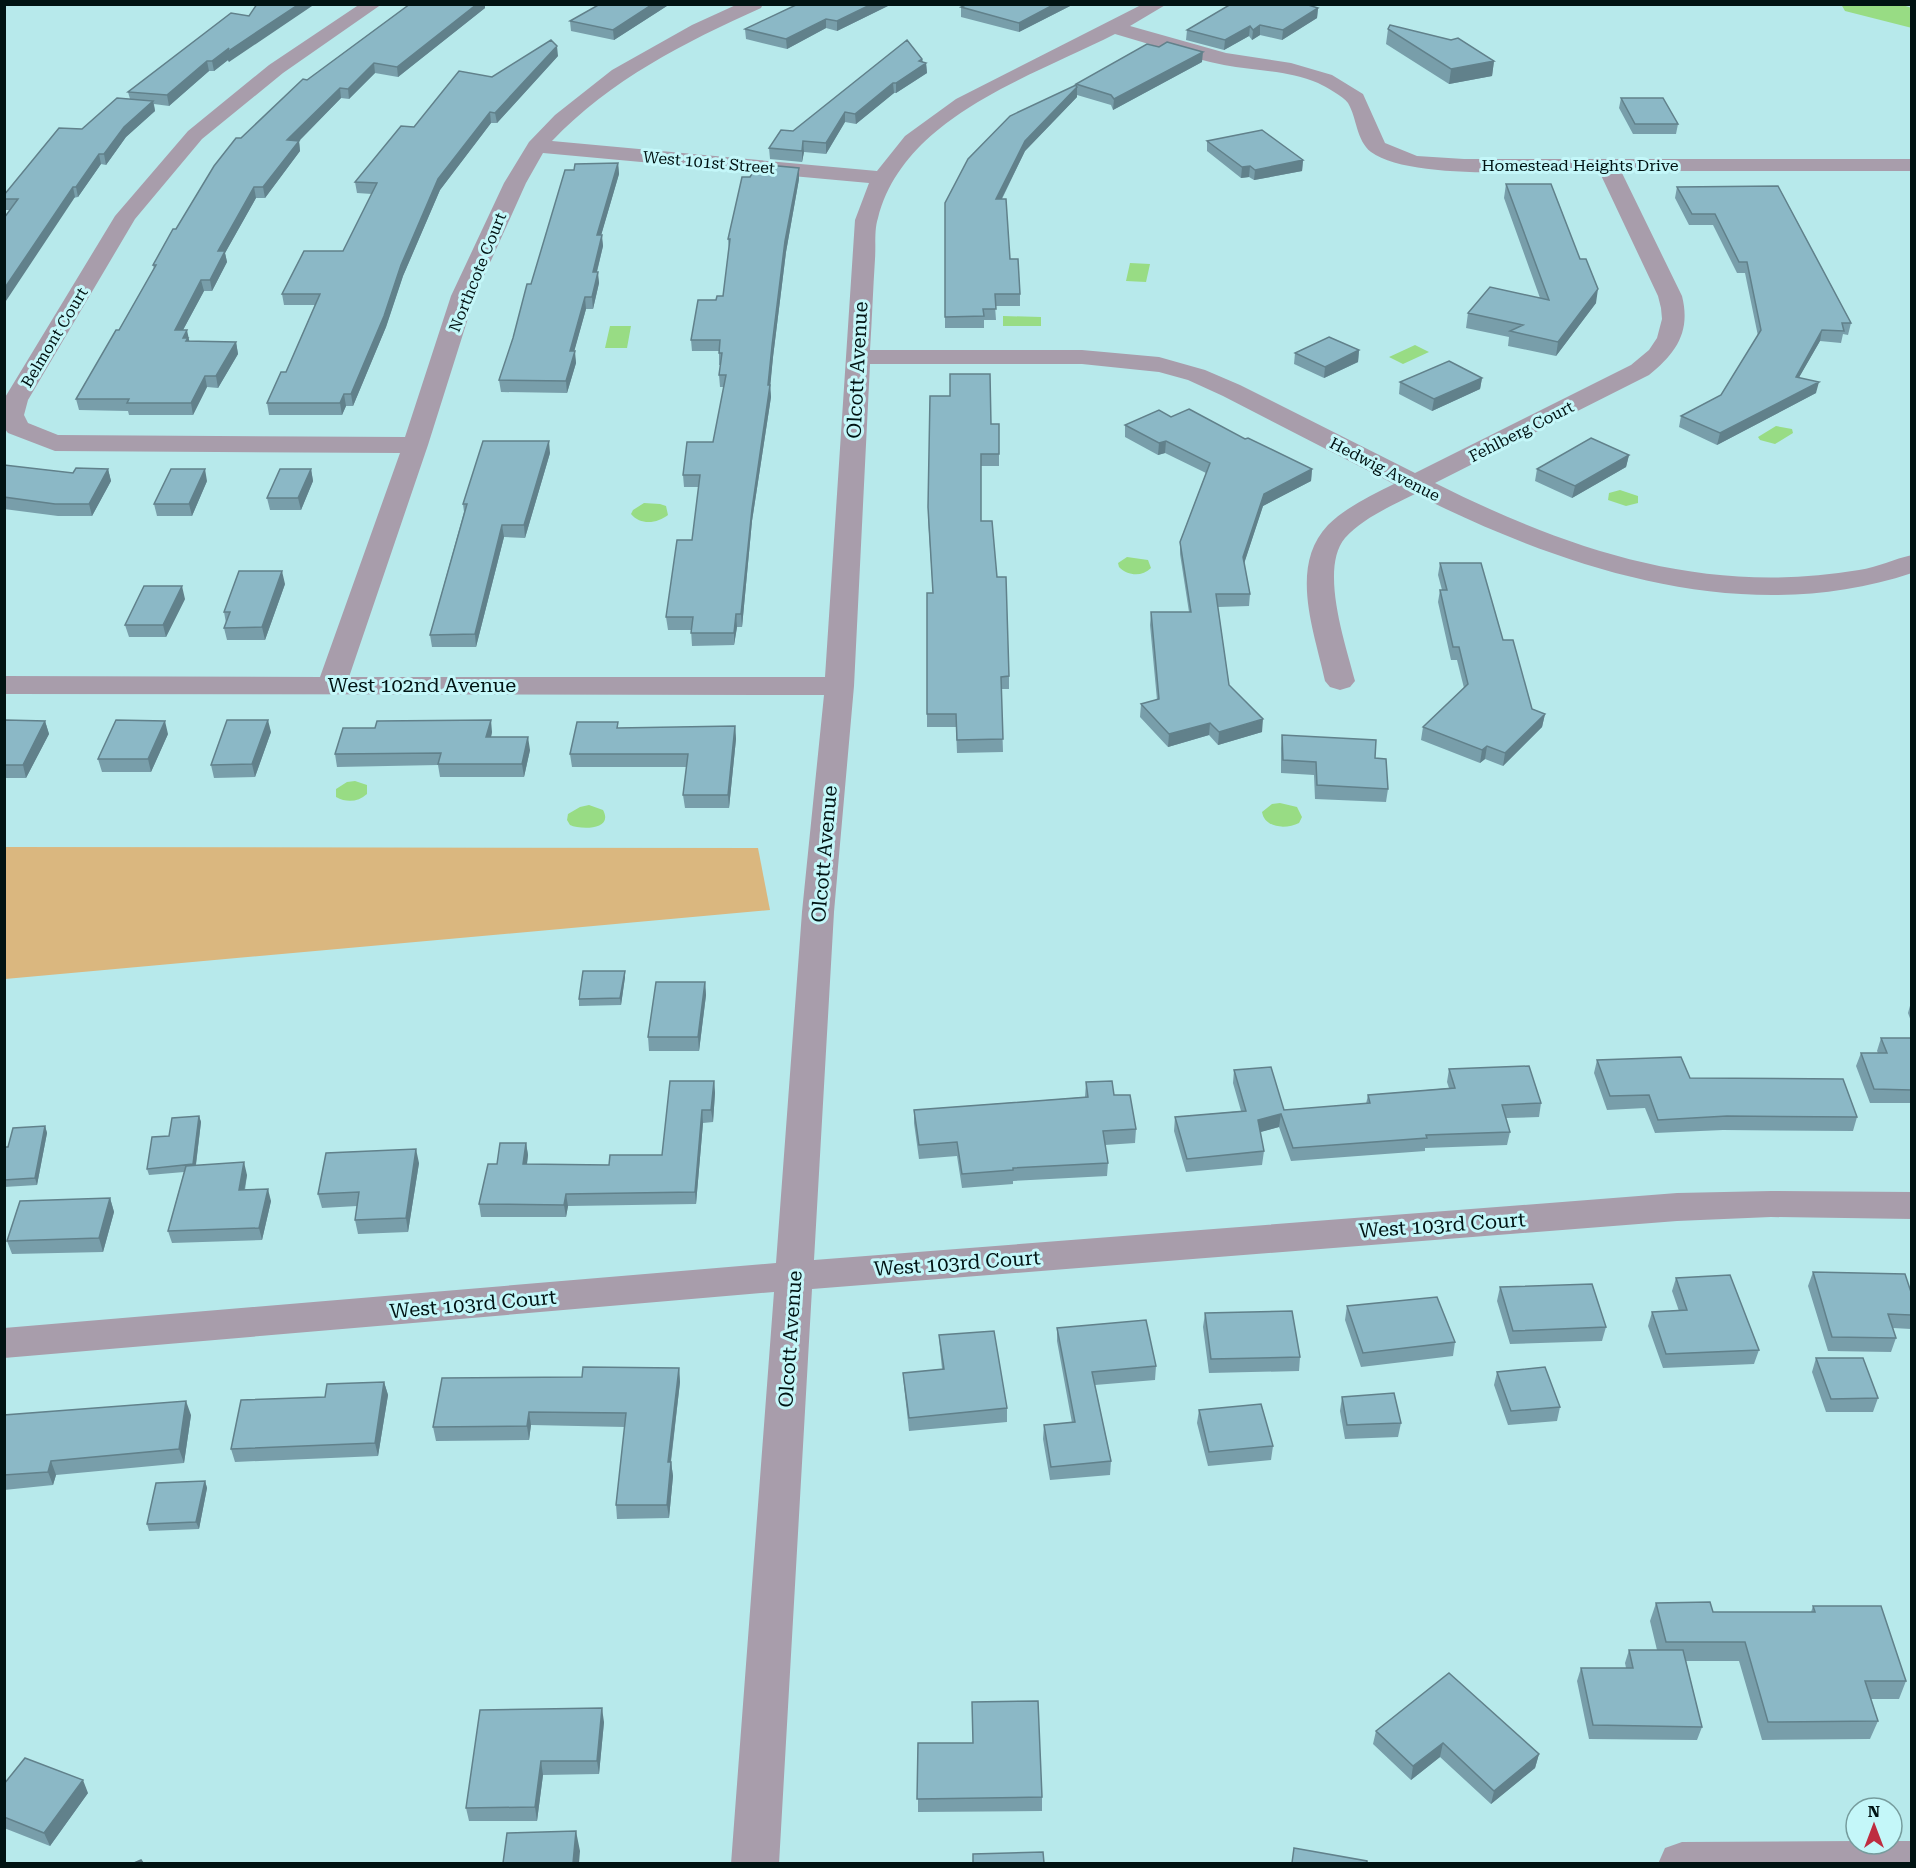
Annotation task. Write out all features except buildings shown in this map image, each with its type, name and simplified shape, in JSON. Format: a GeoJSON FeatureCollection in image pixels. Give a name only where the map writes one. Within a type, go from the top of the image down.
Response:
{"type":"FeatureCollection","features":[{"type":"Feature","properties":{"kind":"street","name":"Belmont Court"},"geometry":{"type":"LineString","coordinates":[[373,4],[322,37],[258,84],[195,135],[126,216],[16,400],[12,415],[17,428],[55,443],[415,445]]}},
{"type":"Feature","properties":{"kind":"street","name":"Northcote Court"},"geometry":{"type":"LineString","coordinates":[[332,685],[415,445],[463,296],[515,183],[536,146],[570,112],[619,74],[699,28],[754,4]]}},
{"type":"Feature","properties":{"kind":"street","name":"Homestead Heights Drive"},"geometry":{"type":"LineString","coordinates":[[1134,16],[1224,59],[1291,69],[1325,79],[1350,92],[1361,104],[1372,140],[1378,147],[1401,158],[1449,164],[1911,165]]}},
{"type":"Feature","properties":{"kind":"street","name":"Olcott Avenue"},"geometry":{"type":"LineString","coordinates":[[756,1863],[818,912],[838,686],[868,207],[883,178],[908,144],[939,118],[989,89],[1134,16]]}},
{"type":"Feature","properties":{"kind":"street","name":"West 101st Street"},"geometry":{"type":"LineString","coordinates":[[536,146],[883,178]]}},
{"type":"Feature","properties":{"kind":"street","name":"Fehlberg Court"},"geometry":{"type":"LineString","coordinates":[[1340,681],[1319,579],[1323,553],[1330,539],[1352,518],[1640,370],[1652,361],[1668,343],[1674,324],[1670,296],[1607,165]]}},
{"type":"Feature","properties":{"kind":"street","name":"Hedwig Avenue"},"geometry":{"type":"LineString","coordinates":[[857,357],[1076,357],[1133,360],[1159,364],[1229,390],[1498,525],[1629,570],[1686,581],[1736,586],[1789,586],[1843,580],[1884,572],[1911,563]]}},
{"type":"Feature","properties":{"kind":"street","name":"West 102nd Avenue"},"geometry":{"type":"LineString","coordinates":[[4,685],[838,686]]}},
{"type":"Feature","properties":{"kind":"street","name":"West 103rd Court"},"geometry":{"type":"LineString","coordinates":[[4,1343],[795,1276],[1677,1207],[1771,1204],[1911,1206]]}},
{"type":"Feature","properties":{"kind":"street"},"geometry":{"type":"LineString","coordinates":[[1682,1863],[1911,1863]]}},
{"type":"Feature","properties":{"kind":"shaded area"},"geometry":{"type":"Polygon","coordinates":[[[1130,263],[1150,264],[1146,282],[1126,281],[1130,263]]]}},
{"type":"Feature","properties":{"kind":"shaded area"},"geometry":{"type":"Polygon","coordinates":[[[1003,316],[1041,317],[1041,326],[1003,326],[1003,316]]]}},
{"type":"Feature","properties":{"kind":"shaded area"},"geometry":{"type":"Polygon","coordinates":[[[610,326],[631,326],[627,348],[605,348],[610,326]]]}},
{"type":"Feature","properties":{"kind":"shaded area"},"geometry":{"type":"Polygon","coordinates":[[[1415,345],[1429,352],[1403,364],[1389,357],[1415,345]]]}},
{"type":"Feature","properties":{"kind":"shaded area"},"geometry":{"type":"Polygon","coordinates":[[[1776,426],[1792,429],[1793,433],[1775,444],[1760,440],[1758,437],[1776,426]]]}},
{"type":"Feature","properties":{"kind":"shaded area"},"geometry":{"type":"Polygon","coordinates":[[[1620,490],[1638,496],[1638,503],[1626,506],[1608,500],[1609,493],[1620,490]]]}},
{"type":"Feature","properties":{"kind":"shaded area"},"geometry":{"type":"Polygon","coordinates":[[[644,503],[666,506],[668,515],[649,522],[635,518],[631,514],[633,510],[644,503]]]}},
{"type":"Feature","properties":{"kind":"shaded area"},"geometry":{"type":"Polygon","coordinates":[[[1127,557],[1148,560],[1151,568],[1139,574],[1127,572],[1119,567],[1118,563],[1127,557]]]}},
{"type":"Feature","properties":{"kind":"shaded area"},"geometry":{"type":"Polygon","coordinates":[[[355,781],[367,785],[367,794],[352,801],[336,797],[336,789],[347,782],[355,781]]]}},
{"type":"Feature","properties":{"kind":"shaded area"},"geometry":{"type":"Polygon","coordinates":[[[1280,803],[1297,807],[1302,817],[1299,823],[1283,827],[1267,822],[1262,812],[1272,804],[1280,803]]]}},
{"type":"Feature","properties":{"kind":"shaded area"},"geometry":{"type":"Polygon","coordinates":[[[589,805],[603,810],[604,821],[600,825],[588,828],[570,825],[567,820],[568,814],[589,805]]]}},
{"type":"Feature","properties":{"kind":"shaded area"},"geometry":{"type":"Polygon","coordinates":[[[5,847],[758,848],[770,910],[5,979],[5,847]]]}},
{"type":"Feature","properties":{"kind":"waterway"},"geometry":{"type":"LineString","coordinates":[[1857,4],[1912,18]]}}]}
